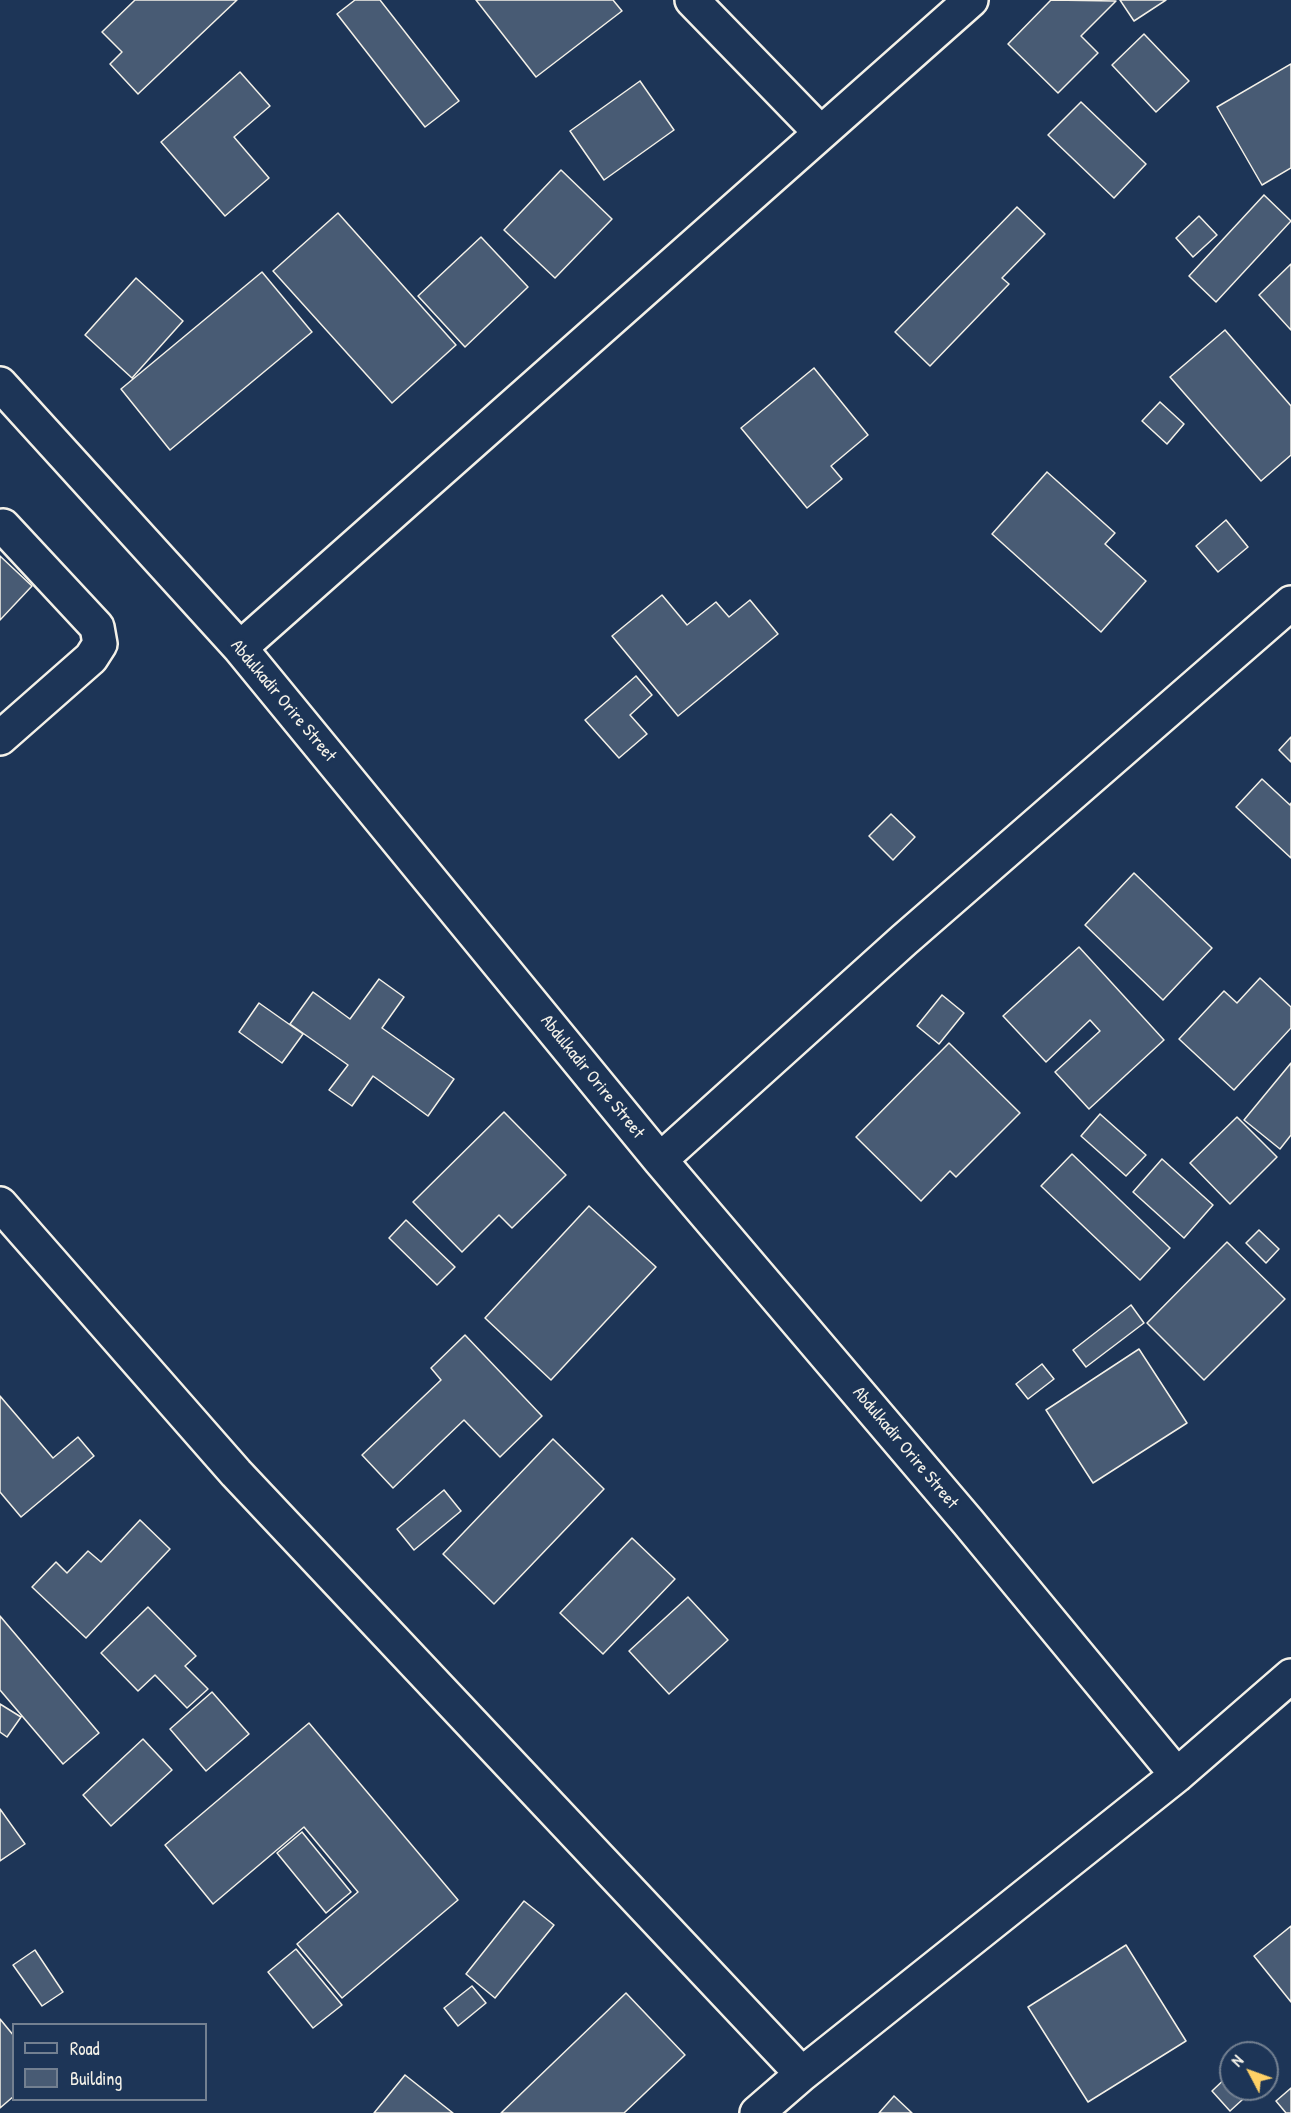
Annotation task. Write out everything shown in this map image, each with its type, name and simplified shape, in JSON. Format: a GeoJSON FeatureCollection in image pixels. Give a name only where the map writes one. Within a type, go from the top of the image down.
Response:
{"type":"FeatureCollection","features":[{"type":"Feature","properties":{"kind":"street"},"geometry":{"type":"LineString","coordinates":[[692,0],[820,132]]}},
{"type":"Feature","properties":{"kind":"street"},"geometry":{"type":"LineString","coordinates":[[240,648],[971,0]]}},
{"type":"Feature","properties":{"kind":"street","name":"Abdulkadir Orire Street"},"geometry":{"type":"LineString","coordinates":[[0,384],[240,648],[660,1160],[968,1522],[1177,1775]]}},
{"type":"Feature","properties":{"kind":"street"},"geometry":{"type":"LineString","coordinates":[[0,738],[91,658],[100,644],[97,627],[3,526]]}},
{"type":"Feature","properties":{"kind":"street"},"geometry":{"type":"LineString","coordinates":[[660,1160],[904,940],[1291,603]]}},
{"type":"Feature","properties":{"kind":"street"},"geometry":{"type":"LineString","coordinates":[[0,1204],[236,1473],[802,2074]]}},
{"type":"Feature","properties":{"kind":"street"},"geometry":{"type":"LineString","coordinates":[[757,2113],[802,2074],[1177,1775],[1291,1676]]}},
{"type":"Feature","properties":{"kind":"building"},"geometry":{"type":"Polygon","coordinates":[[[135,0],[237,0],[138,94],[110,64],[122,52],[102,32],[135,0]]]}},
{"type":"Feature","properties":{"kind":"building"},"geometry":{"type":"Polygon","coordinates":[[[355,0],[380,0],[459,101],[425,127],[337,14],[355,0]]]}},
{"type":"Feature","properties":{"kind":"building"},"geometry":{"type":"Polygon","coordinates":[[[476,0],[613,0],[622,11],[536,77],[476,0]]]}},
{"type":"Feature","properties":{"kind":"building"},"geometry":{"type":"Polygon","coordinates":[[[1051,0],[1116,1],[1081,36],[1098,53],[1058,93],[1008,44],[1051,0]]]}},
{"type":"Feature","properties":{"kind":"building"},"geometry":{"type":"Polygon","coordinates":[[[1120,0],[1166,0],[1134,21],[1120,0]]]}},
{"type":"Feature","properties":{"kind":"building"},"geometry":{"type":"Polygon","coordinates":[[[1144,34],[1189,81],[1156,112],[1112,65],[1144,34]]]}},
{"type":"Feature","properties":{"kind":"building"},"geometry":{"type":"Polygon","coordinates":[[[1291,64],[1291,168],[1262,185],[1217,107],[1291,64]]]}},
{"type":"Feature","properties":{"kind":"building"},"geometry":{"type":"Polygon","coordinates":[[[240,72],[270,106],[234,137],[269,178],[225,216],[161,142],[240,72]]]}},
{"type":"Feature","properties":{"kind":"building"},"geometry":{"type":"Polygon","coordinates":[[[640,81],[674,130],[604,180],[570,131],[640,81]]]}},
{"type":"Feature","properties":{"kind":"building"},"geometry":{"type":"Polygon","coordinates":[[[1081,102],[1146,164],[1114,198],[1048,135],[1081,102]]]}},
{"type":"Feature","properties":{"kind":"building"},"geometry":{"type":"Polygon","coordinates":[[[561,170],[612,219],[555,278],[504,230],[561,170]]]}},
{"type":"Feature","properties":{"kind":"building"},"geometry":{"type":"Polygon","coordinates":[[[1264,195],[1291,221],[1216,302],[1189,276],[1264,195]]]}},
{"type":"Feature","properties":{"kind":"building"},"geometry":{"type":"Polygon","coordinates":[[[1017,207],[1045,234],[1002,278],[1009,284],[930,366],[895,332],[1017,207]]]}},
{"type":"Feature","properties":{"kind":"building"},"geometry":{"type":"Polygon","coordinates":[[[338,213],[456,345],[392,403],[273,271],[338,213]]]}},
{"type":"Feature","properties":{"kind":"building"},"geometry":{"type":"Polygon","coordinates":[[[1199,216],[1217,235],[1193,257],[1176,238],[1199,216]]]}},
{"type":"Feature","properties":{"kind":"building"},"geometry":{"type":"Polygon","coordinates":[[[481,237],[528,287],[465,347],[418,296],[481,237]]]}},
{"type":"Feature","properties":{"kind":"building"},"geometry":{"type":"Polygon","coordinates":[[[1291,264],[1291,330],[1259,295],[1291,264]]]}},
{"type":"Feature","properties":{"kind":"building"},"geometry":{"type":"Polygon","coordinates":[[[262,272],[312,332],[170,450],[121,389],[262,272]]]}},
{"type":"Feature","properties":{"kind":"building"},"geometry":{"type":"Polygon","coordinates":[[[136,278],[183,321],[132,378],[85,335],[136,278]]]}},
{"type":"Feature","properties":{"kind":"building"},"geometry":{"type":"Polygon","coordinates":[[[1225,330],[1291,406],[1291,455],[1261,481],[1170,377],[1225,330]]]}},
{"type":"Feature","properties":{"kind":"building"},"geometry":{"type":"Polygon","coordinates":[[[814,368],[868,435],[831,466],[842,479],[807,508],[741,428],[814,368]]]}},
{"type":"Feature","properties":{"kind":"building"},"geometry":{"type":"Polygon","coordinates":[[[1160,402],[1184,424],[1167,444],[1142,421],[1160,402]]]}},
{"type":"Feature","properties":{"kind":"building"},"geometry":{"type":"Polygon","coordinates":[[[1047,472],[1115,533],[1105,544],[1146,581],[1101,632],[992,534],[1047,472]]]}},
{"type":"Feature","properties":{"kind":"building"},"geometry":{"type":"Polygon","coordinates":[[[1226,520],[1248,547],[1218,572],[1196,546],[1226,520]]]}},
{"type":"Feature","properties":{"kind":"building"},"geometry":{"type":"Polygon","coordinates":[[[0,556],[32,586],[0,620],[0,556]]]}},
{"type":"Feature","properties":{"kind":"building"},"geometry":{"type":"Polygon","coordinates":[[[662,595],[687,625],[716,602],[729,617],[750,600],[778,634],[678,716],[612,636],[662,595]]]}},
{"type":"Feature","properties":{"kind":"building"},"geometry":{"type":"Polygon","coordinates":[[[636,676],[652,695],[630,715],[647,734],[619,758],[585,720],[636,676]]]}},
{"type":"Feature","properties":{"kind":"building"},"geometry":{"type":"Polygon","coordinates":[[[1291,737],[1291,762],[1279,750],[1291,737]]]}},
{"type":"Feature","properties":{"kind":"building"},"geometry":{"type":"Polygon","coordinates":[[[1262,779],[1290,805],[1291,803],[1291,858],[1236,807],[1262,779]]]}},
{"type":"Feature","properties":{"kind":"building"},"geometry":{"type":"Polygon","coordinates":[[[891,814],[915,837],[893,860],[869,836],[891,814]]]}},
{"type":"Feature","properties":{"kind":"building"},"geometry":{"type":"Polygon","coordinates":[[[1134,873],[1212,948],[1163,1000],[1085,925],[1134,873]]]}},
{"type":"Feature","properties":{"kind":"building"},"geometry":{"type":"Polygon","coordinates":[[[1079,947],[1164,1040],[1089,1109],[1055,1072],[1100,1031],[1090,1020],[1046,1062],[1003,1016],[1079,947]]]}},
{"type":"Feature","properties":{"kind":"building"},"geometry":{"type":"Polygon","coordinates":[[[1260,978],[1291,1007],[1291,1028],[1234,1090],[1179,1039],[1224,991],[1237,1003],[1260,978]]]}},
{"type":"Feature","properties":{"kind":"building"},"geometry":{"type":"Polygon","coordinates":[[[379,979],[404,997],[382,1028],[454,1079],[428,1116],[373,1076],[352,1106],[329,1090],[348,1065],[290,1024],[313,992],[350,1019],[379,979]]]}},
{"type":"Feature","properties":{"kind":"building"},"geometry":{"type":"Polygon","coordinates":[[[942,995],[964,1013],[939,1044],[917,1026],[942,995]]]}},
{"type":"Feature","properties":{"kind":"building"},"geometry":{"type":"Polygon","coordinates":[[[259,1003],[303,1034],[282,1063],[239,1032],[259,1003]]]}},
{"type":"Feature","properties":{"kind":"building"},"geometry":{"type":"Polygon","coordinates":[[[949,1043],[1020,1113],[956,1177],[950,1171],[921,1201],[856,1137],[949,1043]]]}},
{"type":"Feature","properties":{"kind":"building"},"geometry":{"type":"Polygon","coordinates":[[[1291,1063],[1291,1135],[1280,1149],[1244,1120],[1291,1063]]]}},
{"type":"Feature","properties":{"kind":"building"},"geometry":{"type":"Polygon","coordinates":[[[504,1112],[566,1175],[512,1228],[499,1215],[462,1252],[413,1202],[504,1112]]]}},
{"type":"Feature","properties":{"kind":"building"},"geometry":{"type":"Polygon","coordinates":[[[1100,1114],[1146,1155],[1126,1176],[1081,1136],[1100,1114]]]}},
{"type":"Feature","properties":{"kind":"building"},"geometry":{"type":"Polygon","coordinates":[[[1237,1117],[1277,1157],[1230,1204],[1190,1163],[1237,1117]]]}},
{"type":"Feature","properties":{"kind":"building"},"geometry":{"type":"Polygon","coordinates":[[[1072,1154],[1170,1248],[1140,1280],[1041,1186],[1072,1154]]]}},
{"type":"Feature","properties":{"kind":"building"},"geometry":{"type":"Polygon","coordinates":[[[1162,1159],[1213,1205],[1184,1238],[1133,1192],[1162,1159]]]}},
{"type":"Feature","properties":{"kind":"building"},"geometry":{"type":"Polygon","coordinates":[[[589,1206],[656,1267],[551,1380],[485,1318],[589,1206]]]}},
{"type":"Feature","properties":{"kind":"building"},"geometry":{"type":"Polygon","coordinates":[[[406,1220],[455,1267],[437,1285],[389,1238],[406,1220]]]}},
{"type":"Feature","properties":{"kind":"building"},"geometry":{"type":"Polygon","coordinates":[[[1259,1230],[1279,1249],[1266,1263],[1246,1243],[1259,1230]]]}},
{"type":"Feature","properties":{"kind":"building"},"geometry":{"type":"Polygon","coordinates":[[[1227,1242],[1285,1299],[1204,1380],[1147,1323],[1227,1242]]]}},
{"type":"Feature","properties":{"kind":"building"},"geometry":{"type":"Polygon","coordinates":[[[1131,1305],[1144,1323],[1086,1367],[1073,1350],[1131,1305]]]}},
{"type":"Feature","properties":{"kind":"building"},"geometry":{"type":"Polygon","coordinates":[[[465,1335],[542,1416],[500,1457],[464,1420],[393,1488],[362,1455],[441,1380],[431,1368],[465,1335]]]}},
{"type":"Feature","properties":{"kind":"building"},"geometry":{"type":"Polygon","coordinates":[[[1139,1349],[1187,1423],[1093,1483],[1046,1410],[1139,1349]]]}},
{"type":"Feature","properties":{"kind":"building"},"geometry":{"type":"Polygon","coordinates":[[[1042,1364],[1054,1379],[1028,1399],[1016,1384],[1042,1364]]]}},
{"type":"Feature","properties":{"kind":"building"},"geometry":{"type":"Polygon","coordinates":[[[0,1396],[53,1458],[78,1437],[94,1456],[21,1517],[0,1492],[0,1396]]]}},
{"type":"Feature","properties":{"kind":"building"},"geometry":{"type":"Polygon","coordinates":[[[553,1439],[604,1489],[494,1604],[443,1554],[553,1439]]]}},
{"type":"Feature","properties":{"kind":"building"},"geometry":{"type":"Polygon","coordinates":[[[444,1490],[461,1511],[414,1550],[397,1529],[444,1490]]]}},
{"type":"Feature","properties":{"kind":"building"},"geometry":{"type":"Polygon","coordinates":[[[140,1520],[170,1549],[86,1638],[32,1587],[56,1562],[67,1573],[88,1551],[101,1562],[140,1520]]]}},
{"type":"Feature","properties":{"kind":"building"},"geometry":{"type":"Polygon","coordinates":[[[632,1538],[675,1579],[603,1654],[560,1613],[632,1538]]]}},
{"type":"Feature","properties":{"kind":"building"},"geometry":{"type":"Polygon","coordinates":[[[688,1597],[728,1640],[669,1694],[629,1651],[688,1597]]]}},
{"type":"Feature","properties":{"kind":"building"},"geometry":{"type":"Polygon","coordinates":[[[148,1607],[196,1656],[185,1666],[208,1689],[187,1708],[155,1675],[138,1691],[101,1653],[148,1607]]]}},
{"type":"Feature","properties":{"kind":"building"},"geometry":{"type":"Polygon","coordinates":[[[0,1616],[99,1733],[63,1764],[0,1690],[0,1616]]]}},
{"type":"Feature","properties":{"kind":"building"},"geometry":{"type":"Polygon","coordinates":[[[212,1692],[249,1734],[206,1771],[170,1729],[212,1692]]]}},
{"type":"Feature","properties":{"kind":"building"},"geometry":{"type":"Polygon","coordinates":[[[0,1704],[21,1717],[7,1737],[0,1732],[0,1704]]]}},
{"type":"Feature","properties":{"kind":"building"},"geometry":{"type":"Polygon","coordinates":[[[309,1723],[458,1900],[342,1998],[297,1944],[358,1892],[304,1827],[213,1904],[165,1845],[309,1723]]]}},
{"type":"Feature","properties":{"kind":"building"},"geometry":{"type":"Polygon","coordinates":[[[143,1739],[172,1770],[111,1826],[83,1795],[143,1739]]]}},
{"type":"Feature","properties":{"kind":"building"},"geometry":{"type":"Polygon","coordinates":[[[0,1809],[25,1844],[0,1861],[0,1809]]]}},
{"type":"Feature","properties":{"kind":"building"},"geometry":{"type":"Polygon","coordinates":[[[302,1832],[351,1892],[326,1913],[277,1853],[302,1832]]]}},
{"type":"Feature","properties":{"kind":"building"},"geometry":{"type":"Polygon","coordinates":[[[524,1901],[554,1925],[495,1998],[466,1974],[524,1901]]]}},
{"type":"Feature","properties":{"kind":"building"},"geometry":{"type":"Polygon","coordinates":[[[1291,1926],[1291,2002],[1254,1956],[1291,1926]]]}},
{"type":"Feature","properties":{"kind":"building"},"geometry":{"type":"Polygon","coordinates":[[[1126,1945],[1186,2041],[1088,2102],[1028,2007],[1126,1945]]]}},
{"type":"Feature","properties":{"kind":"building"},"geometry":{"type":"Polygon","coordinates":[[[296,1949],[342,2005],[313,2028],[268,1972],[296,1949]]]}},
{"type":"Feature","properties":{"kind":"building"},"geometry":{"type":"Polygon","coordinates":[[[35,1950],[63,1992],[42,2006],[13,1965],[35,1950]]]}},
{"type":"Feature","properties":{"kind":"building"},"geometry":{"type":"Polygon","coordinates":[[[472,1986],[486,2003],[458,2026],[444,2008],[472,1986]]]}},
{"type":"Feature","properties":{"kind":"building"},"geometry":{"type":"Polygon","coordinates":[[[626,1993],[685,2055],[624,2113],[501,2113],[626,1993]]]}},
{"type":"Feature","properties":{"kind":"building"},"geometry":{"type":"Polygon","coordinates":[[[0,2019],[12,2034],[12,2098],[0,2108],[0,2019]]]}},
{"type":"Feature","properties":{"kind":"building"},"geometry":{"type":"Polygon","coordinates":[[[405,2075],[453,2113],[374,2113],[405,2075]]]}},
{"type":"Feature","properties":{"kind":"building"},"geometry":{"type":"Polygon","coordinates":[[[1219,2084],[1219,2099],[1212,2091],[1219,2084]]]}},
{"type":"Feature","properties":{"kind":"building"},"geometry":{"type":"Polygon","coordinates":[[[1291,2088],[1291,2113],[1286,2113],[1276,2101],[1279,2101],[1291,2088]]]}},
{"type":"Feature","properties":{"kind":"building"},"geometry":{"type":"Polygon","coordinates":[[[894,2096],[912,2113],[879,2113],[894,2096]]]}},
{"type":"Feature","properties":{"kind":"building"},"geometry":{"type":"Polygon","coordinates":[[[1221,2101],[1241,2101],[1230,2111],[1221,2101]]]}}]}
